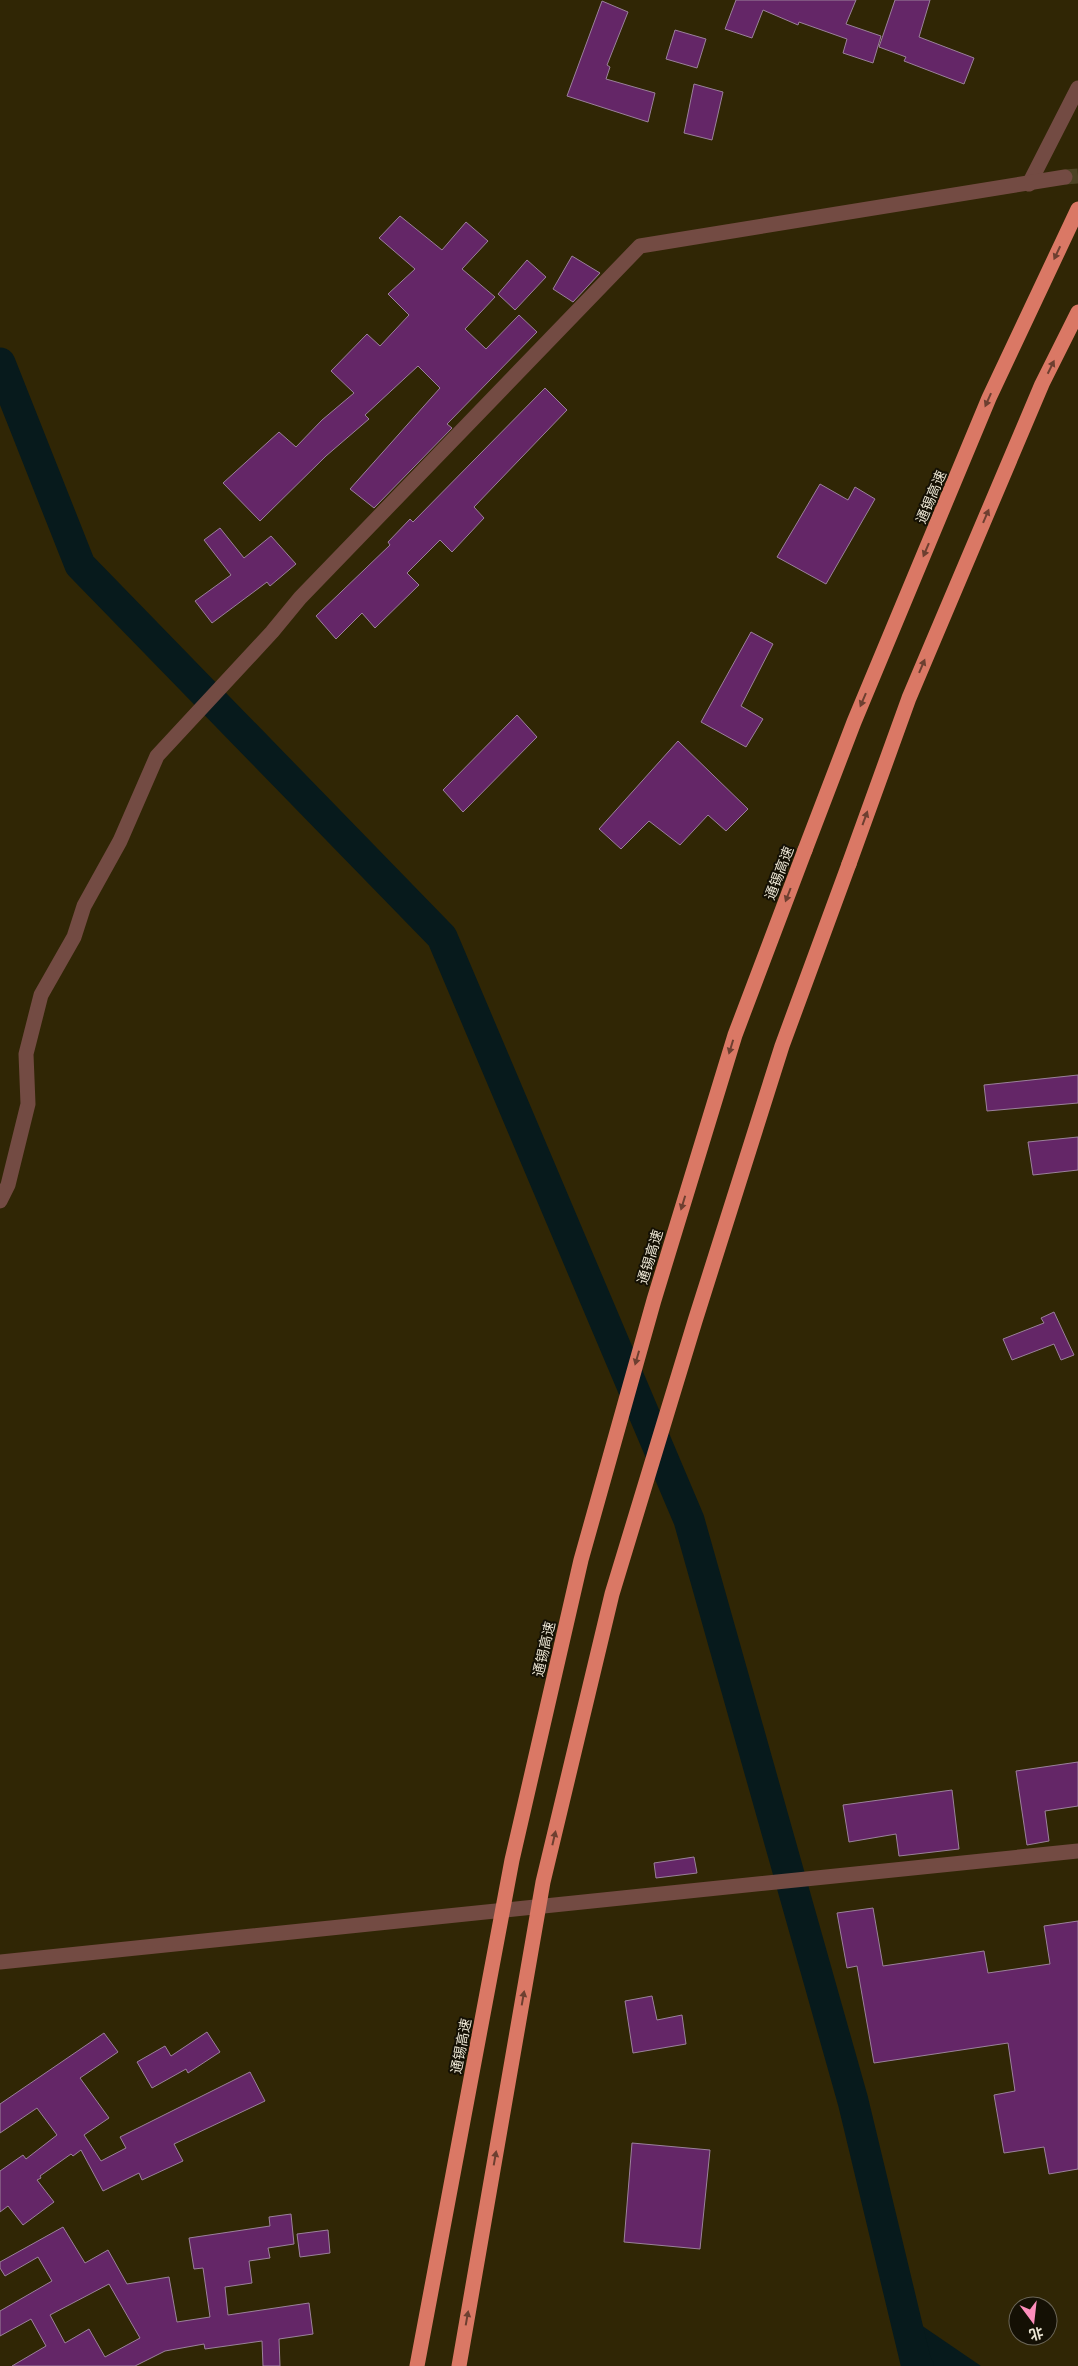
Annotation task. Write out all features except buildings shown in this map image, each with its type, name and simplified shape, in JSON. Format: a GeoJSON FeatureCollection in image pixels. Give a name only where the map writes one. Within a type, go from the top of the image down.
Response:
{"type":"FeatureCollection","features":[{"type":"Feature","properties":{"kind":"highway","name":"通锡高速"},"geometry":{"type":"LineString","coordinates":[[417,2366],[512,1860],[581,1560],[654,1300],[735,1035],[854,722],[989,398],[1078,209]]}},
{"type":"Feature","properties":{"kind":"highway"},"geometry":{"type":"LineString","coordinates":[[459,2366],[543,1882],[612,1594],[694,1321],[779,1056],[909,698],[1042,384],[1078,312]]}},
{"type":"Feature","properties":{"kind":"street"},"geometry":{"type":"LineString","coordinates":[[1029,184],[1078,88]]}},
{"type":"Feature","properties":{"kind":"street"},"geometry":{"type":"LineString","coordinates":[[0,1201],[8,1185],[28,1104],[26,1054],[41,994],[74,937],[84,906],[120,841],[157,756],[272,632],[300,598],[640,246],[1065,177]]}},
{"type":"Feature","properties":{"kind":"street"},"geometry":{"type":"LineString","coordinates":[[0,1962],[1078,1852]]}},
{"type":"Feature","properties":{"kind":"shaded area"},"geometry":{"type":"Polygon","coordinates":[[[921,2325],[981,2366],[914,2366],[921,2325]]]}},
{"type":"Feature","properties":{"kind":"waterway"},"geometry":{"type":"LineString","coordinates":[[0,363],[80,565],[442,937],[689,1520],[853,2101],[918,2366]]}},
{"type":"Feature","properties":{"kind":"tunnel"},"geometry":{"type":"LineString","coordinates":[[1065,177],[1078,176]]}}]}
